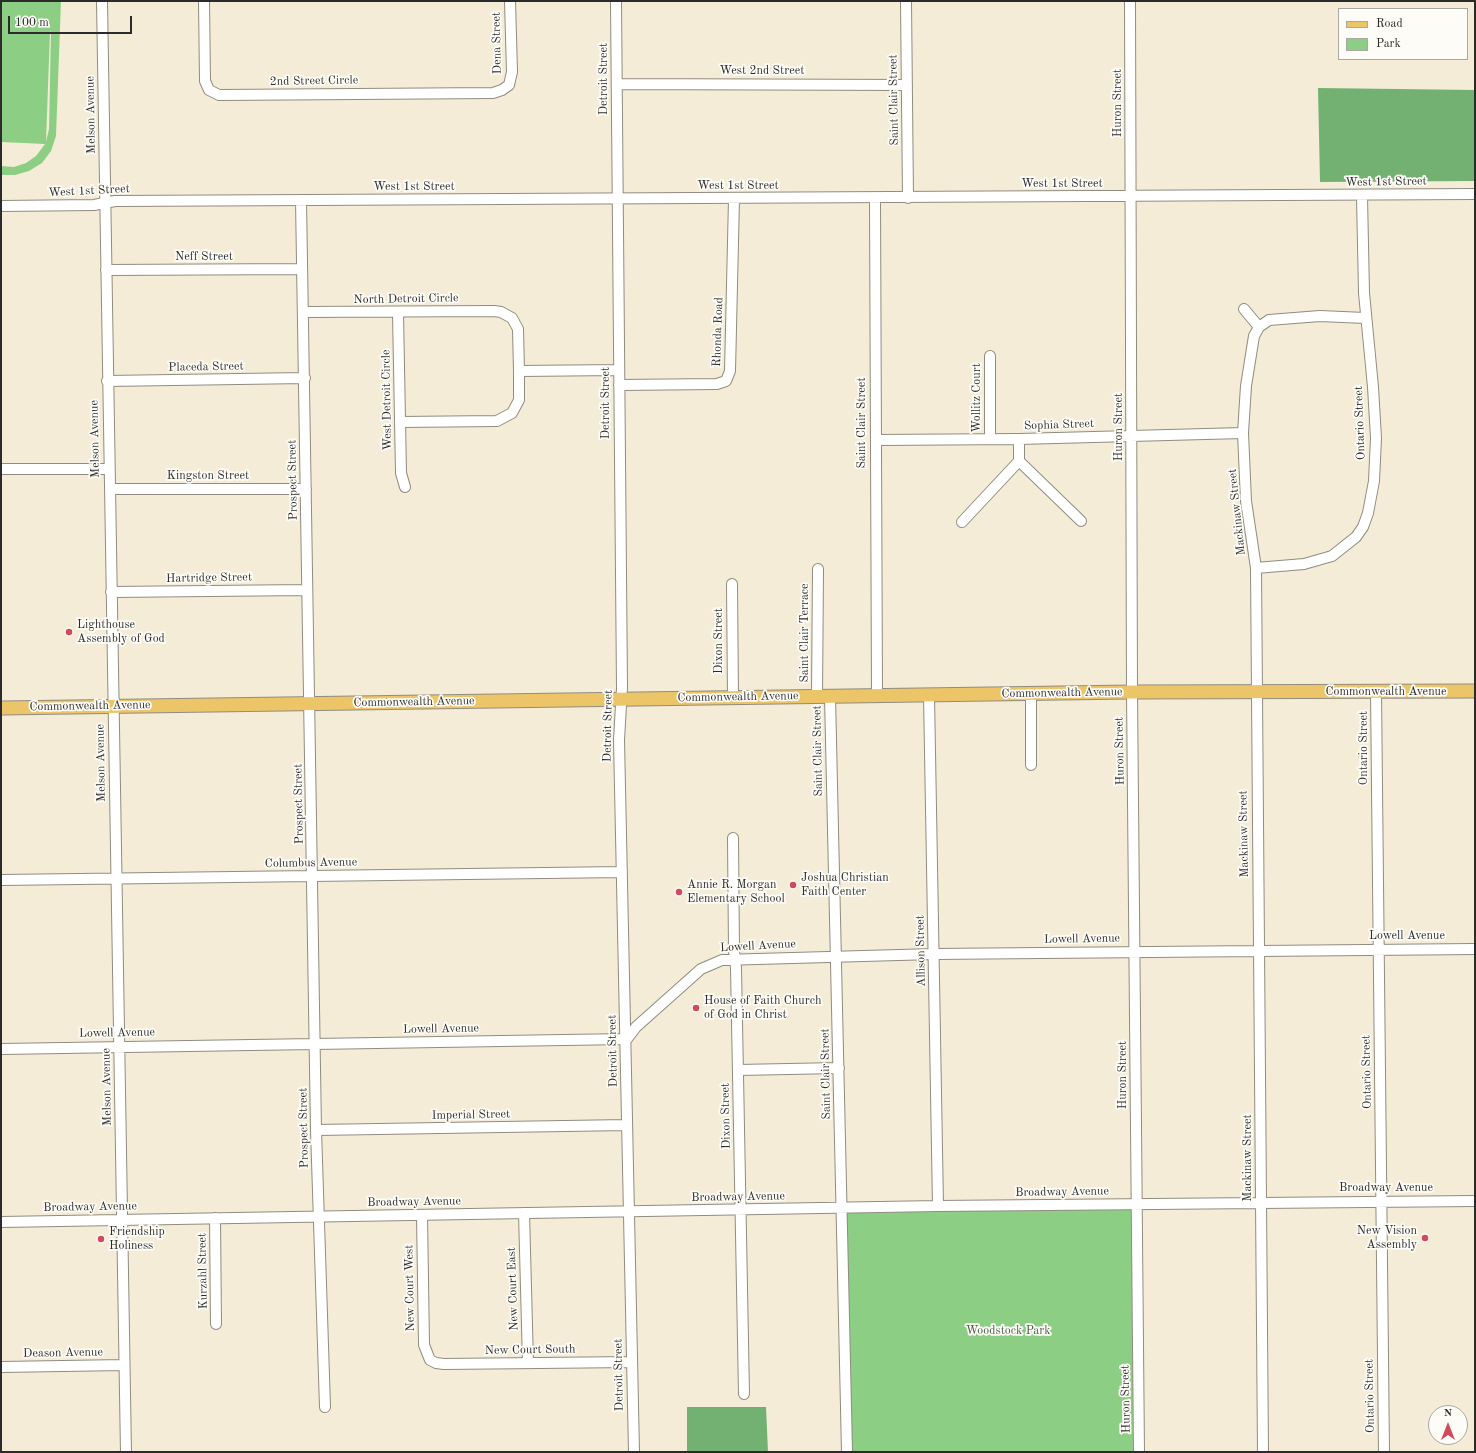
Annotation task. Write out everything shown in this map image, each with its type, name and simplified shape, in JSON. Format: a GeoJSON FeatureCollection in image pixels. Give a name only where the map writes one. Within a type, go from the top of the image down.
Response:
{"type":"FeatureCollection","features":[{"type":"Feature","properties":{"kind":"main road","name":"Commonwealth Avenue"},"geometry":{"type":"LineString","coordinates":[[1,708],[1132,692],[1256,693],[1475,691]]}},
{"type":"Feature","properties":{"kind":"street","name":"Melson Avenue"},"geometry":{"type":"LineString","coordinates":[[102,1],[107,381],[126,1452]]}},
{"type":"Feature","properties":{"kind":"street","name":"2nd Street Circle"},"geometry":{"type":"LineString","coordinates":[[204,1],[205,81],[209,90],[219,95],[493,93],[502,90],[509,85]]}},
{"type":"Feature","properties":{"kind":"street","name":"Dena Street"},"geometry":{"type":"LineString","coordinates":[[509,85],[512,72],[510,1]]}},
{"type":"Feature","properties":{"kind":"street","name":"Detroit Street"},"geometry":{"type":"LineString","coordinates":[[616,1],[621,699],[620,740],[634,1452]]}},
{"type":"Feature","properties":{"kind":"street","name":"Saint Clair Street"},"geometry":{"type":"LineString","coordinates":[[906,1],[908,198]]}},
{"type":"Feature","properties":{"kind":"street","name":"Huron Street"},"geometry":{"type":"LineString","coordinates":[[1130,1],[1132,692],[1139,1452]]}},
{"type":"Feature","properties":{"kind":"street","name":"West 2nd Street"},"geometry":{"type":"LineString","coordinates":[[617,84],[907,85]]}},
{"type":"Feature","properties":{"kind":"street","name":"West 1st Street"},"geometry":{"type":"LineString","coordinates":[[1,206],[94,205],[115,201],[618,198],[875,199],[1475,194]]}},
{"type":"Feature","properties":{"kind":"street","name":"Ontario Street"},"geometry":{"type":"LineString","coordinates":[[1256,568],[1304,564],[1332,556],[1347,545],[1363,527],[1372,497],[1376,438],[1373,386],[1365,318],[1362,196]]}},
{"type":"Feature","properties":{"kind":"street","name":"Rhonda Road"},"geometry":{"type":"LineString","coordinates":[[619,385],[717,384],[726,381],[730,371],[734,199]]}},
{"type":"Feature","properties":{"kind":"street","name":"Saint Clair Street"},"geometry":{"type":"LineString","coordinates":[[875,199],[877,695]]}},
{"type":"Feature","properties":{"kind":"street","name":"Prospect Street"},"geometry":{"type":"LineString","coordinates":[[301,200],[316,1044],[316,1130],[325,1407]]}},
{"type":"Feature","properties":{"kind":"street","name":"Neff Street"},"geometry":{"type":"LineString","coordinates":[[106,270],[302,269]]}},
{"type":"Feature","properties":{"kind":"street"},"geometry":{"type":"LineString","coordinates":[[1244,308],[1259,327],[1269,320],[1295,318],[1365,318]]}},
{"type":"Feature","properties":{"kind":"street","name":"North Detroit Circle"},"geometry":{"type":"LineString","coordinates":[[303,312],[494,311],[508,314],[518,329],[519,371]]}},
{"type":"Feature","properties":{"kind":"street","name":"West Detroit Circle"},"geometry":{"type":"LineString","coordinates":[[398,312],[401,473],[406,486]]}},
{"type":"Feature","properties":{"kind":"street","name":"Mackinaw Street"},"geometry":{"type":"LineString","coordinates":[[1259,327],[1254,336],[1246,386],[1243,433],[1248,521],[1256,568],[1263,1452]]}},
{"type":"Feature","properties":{"kind":"street","name":"Wollitz Court"},"geometry":{"type":"LineString","coordinates":[[990,356],[990,440]]}},
{"type":"Feature","properties":{"kind":"street"},"geometry":{"type":"LineString","coordinates":[[400,422],[497,421],[512,413],[519,400],[519,371],[619,370]]}},
{"type":"Feature","properties":{"kind":"street","name":"Placeda Street"},"geometry":{"type":"LineString","coordinates":[[107,381],[304,378]]}},
{"type":"Feature","properties":{"kind":"street","name":"Sophia Street"},"geometry":{"type":"LineString","coordinates":[[876,440],[1019,440],[1243,433]]}},
{"type":"Feature","properties":{"kind":"street"},"geometry":{"type":"LineString","coordinates":[[962,522],[1019,461],[1019,440]]}},
{"type":"Feature","properties":{"kind":"street"},"geometry":{"type":"LineString","coordinates":[[1019,461],[1080,521]]}},
{"type":"Feature","properties":{"kind":"street"},"geometry":{"type":"LineString","coordinates":[[1,469],[109,469]]}},
{"type":"Feature","properties":{"kind":"street","name":"Kingston Street"},"geometry":{"type":"LineString","coordinates":[[110,489],[306,489]]}},
{"type":"Feature","properties":{"kind":"street","name":"Saint Clair Terrace"},"geometry":{"type":"LineString","coordinates":[[818,569],[824,696]]}},
{"type":"Feature","properties":{"kind":"street","name":"Dixon Street"},"geometry":{"type":"LineString","coordinates":[[732,584],[733,698]]}},
{"type":"Feature","properties":{"kind":"street","name":"Hartridge Street"},"geometry":{"type":"LineString","coordinates":[[111,592],[307,590]]}},
{"type":"Feature","properties":{"kind":"street","name":"Ontario Street"},"geometry":{"type":"LineString","coordinates":[[1376,691],[1384,1452]]}},
{"type":"Feature","properties":{"kind":"street"},"geometry":{"type":"LineString","coordinates":[[1031,765],[1032,694]]}},
{"type":"Feature","properties":{"kind":"street","name":"Allison Street"},"geometry":{"type":"LineString","coordinates":[[929,695],[938,1206]]}},
{"type":"Feature","properties":{"kind":"street","name":"Saint Clair Street"},"geometry":{"type":"LineString","coordinates":[[824,696],[836,956],[847,1452]]}},
{"type":"Feature","properties":{"kind":"street","name":"Dixon Street"},"geometry":{"type":"LineString","coordinates":[[733,838],[734,959],[738,1070],[744,1394]]}},
{"type":"Feature","properties":{"kind":"street","name":"Columbus Avenue"},"geometry":{"type":"LineString","coordinates":[[1,880],[622,872]]}},
{"type":"Feature","properties":{"kind":"street","name":"Lowell Avenue"},"geometry":{"type":"LineString","coordinates":[[1,1049],[627,1039],[636,1027],[701,969],[722,960],[734,959],[1135,951],[1475,949]]}},
{"type":"Feature","properties":{"kind":"street"},"geometry":{"type":"LineString","coordinates":[[738,1070],[839,1068]]}},
{"type":"Feature","properties":{"kind":"street","name":"Imperial Street"},"geometry":{"type":"LineString","coordinates":[[316,1130],[627,1125]]}},
{"type":"Feature","properties":{"kind":"street","name":"Broadway Avenue"},"geometry":{"type":"LineString","coordinates":[[1,1222],[938,1206],[1475,1201]]}},
{"type":"Feature","properties":{"kind":"street","name":"New Court East"},"geometry":{"type":"LineString","coordinates":[[524,1213],[528,1363]]}},
{"type":"Feature","properties":{"kind":"street","name":"New Court West"},"geometry":{"type":"LineString","coordinates":[[422,1215],[424,1345],[430,1360]]}},
{"type":"Feature","properties":{"kind":"street","name":"Kurzahl Street"},"geometry":{"type":"LineString","coordinates":[[215,1218],[216,1324]]}},
{"type":"Feature","properties":{"kind":"street","name":"New Court South"},"geometry":{"type":"LineString","coordinates":[[430,1360],[436,1363],[444,1364],[632,1362]]}},
{"type":"Feature","properties":{"kind":"street","name":"Deason Avenue"},"geometry":{"type":"LineString","coordinates":[[1,1367],[124,1365]]}},
{"type":"Feature","properties":{"kind":"green space"},"geometry":{"type":"Polygon","coordinates":[[[1,1],[61,1],[56,136],[51,151],[42,163],[29,171],[15,175],[1,175],[1,166],[14,167],[26,163],[36,156],[45,144],[1,142],[1,1]],[[51,31],[46,142],[49,129],[51,31]]]}},
{"type":"Feature","properties":{"kind":"green space"},"geometry":{"type":"Polygon","coordinates":[[[1318,88],[1475,90],[1475,181],[1320,182],[1318,88]]]}},
{"type":"Feature","properties":{"kind":"green space","name":"Woodstock Park"},"geometry":{"type":"Polygon","coordinates":[[[1133,1208],[1135,1452],[851,1452],[846,1213],[1133,1208]]]}},
{"type":"Feature","properties":{"kind":"green space"},"geometry":{"type":"Polygon","coordinates":[[[687,1407],[766,1407],[768,1452],[687,1452],[687,1407]]]}},
{"type":"Feature","properties":{"kind":"place","name":"Lighthouse Assembly of God"},"geometry":{"type":"Point","coordinates":[69,632]}},
{"type":"Feature","properties":{"kind":"place","name":"Joshua Christian Faith Center"},"geometry":{"type":"Point","coordinates":[793,885]}},
{"type":"Feature","properties":{"kind":"place","name":"Annie R. Morgan Elementary School"},"geometry":{"type":"Point","coordinates":[679,892]}},
{"type":"Feature","properties":{"kind":"place","name":"House of Faith Church of God in Christ"},"geometry":{"type":"Point","coordinates":[696,1008]}},
{"type":"Feature","properties":{"kind":"place","name":"New Vision Assembly"},"geometry":{"type":"Point","coordinates":[1425,1238]}},
{"type":"Feature","properties":{"kind":"place","name":"Friendship Holiness"},"geometry":{"type":"Point","coordinates":[101,1239]}}]}
